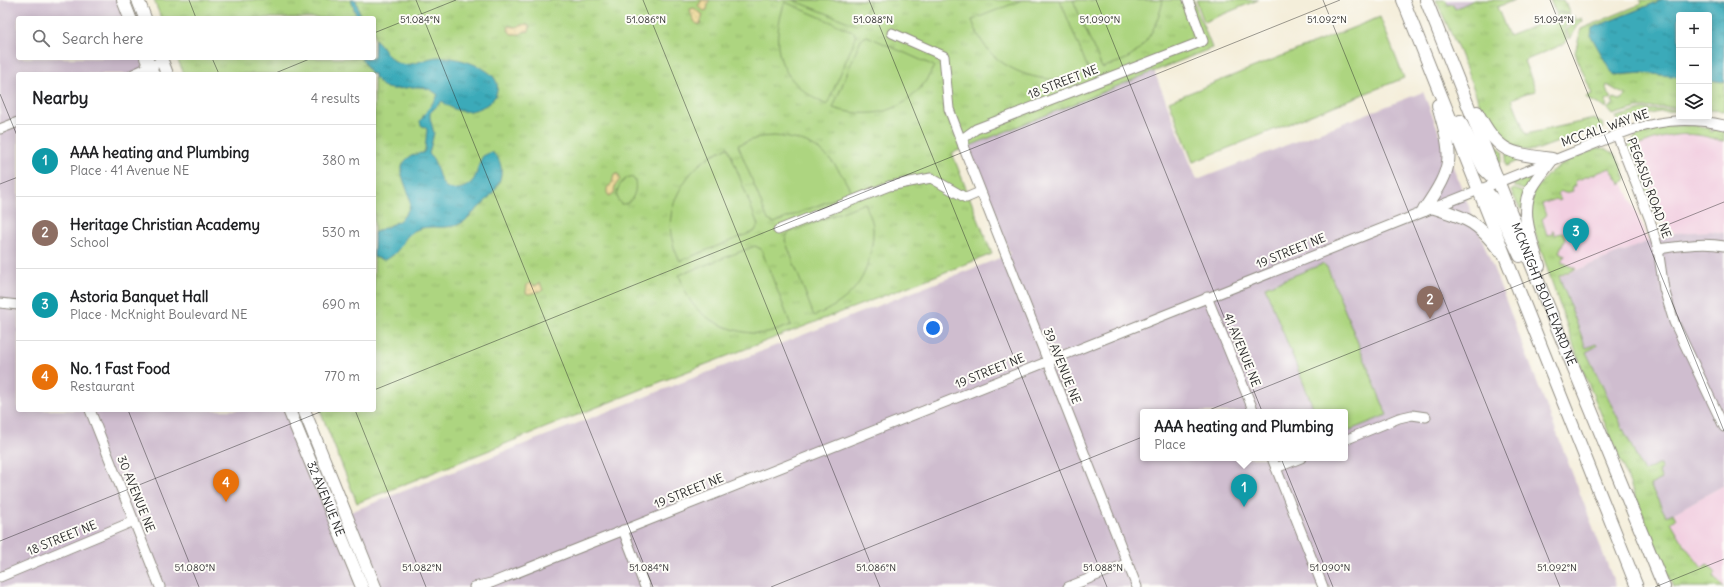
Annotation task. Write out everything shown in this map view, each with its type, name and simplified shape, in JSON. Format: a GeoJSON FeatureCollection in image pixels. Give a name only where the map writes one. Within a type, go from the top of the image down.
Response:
{"type":"FeatureCollection","features":[{"type":"Feature","properties":{"kind":"main road"},"geometry":{"type":"LineString","coordinates":[[123,0],[129,16]]}},
{"type":"Feature","properties":{"kind":"main road"},"geometry":{"type":"LineString","coordinates":[[138,0],[144,16]]}},
{"type":"Feature","properties":{"kind":"main road","name":"MCKNIGHT BOULEVARD NE"},"geometry":{"type":"LineString","coordinates":[[1403,0],[1637,587]]}},
{"type":"Feature","properties":{"kind":"main road","name":"MCKNIGHT BOULEVARD NE"},"geometry":{"type":"LineString","coordinates":[[1426,0],[1544,296],[1664,587]]}},
{"type":"Feature","properties":{"kind":"main road"},"geometry":{"type":"LineString","coordinates":[[1436,24],[1488,132],[1498,143],[1513,152],[1552,160],[1532,187],[1527,203],[1526,213],[1533,244],[1556,325]]}},
{"type":"Feature","properties":{"kind":"main road"},"geometry":{"type":"LineString","coordinates":[[1419,41],[1445,127],[1450,157],[1447,170],[1428,209],[1474,222],[1489,236],[1509,263]]}},
{"type":"Feature","properties":{"kind":"main road"},"geometry":{"type":"LineString","coordinates":[[161,60],[166,72]]}},
{"type":"Feature","properties":{"kind":"main road"},"geometry":{"type":"LineString","coordinates":[[1431,70],[1452,106],[1484,169],[1490,177],[1498,181]]}},
{"type":"Feature","properties":{"kind":"main road"},"geometry":{"type":"LineString","coordinates":[[1479,188],[1487,192],[1492,199],[1527,270],[1544,296]]}},
{"type":"Feature","properties":{"kind":"main road","name":"32 AVENUE NE"},"geometry":{"type":"LineString","coordinates":[[290,412],[361,586]]}},
{"type":"Feature","properties":{"kind":"main road","name":"32 AVENUE NE"},"geometry":{"type":"LineString","coordinates":[[305,412],[375,587]]}},
{"type":"Feature","properties":{"kind":"street","name":"18 STREET NE"},"geometry":{"type":"LineString","coordinates":[[964,150],[965,137],[976,129],[1203,41],[1188,0]]}},
{"type":"Feature","properties":{"kind":"street","name":"39 AVENUE NE"},"geometry":{"type":"LineString","coordinates":[[892,33],[944,56],[949,109],[980,192],[1137,587]]}},
{"type":"Feature","properties":{"kind":"street"},"geometry":{"type":"LineString","coordinates":[[139,72],[161,60]]}},
{"type":"Feature","properties":{"kind":"street","name":"MCCALL WAY NE"},"geometry":{"type":"LineString","coordinates":[[1498,181],[1617,135],[1659,122],[1703,120],[1724,125]]}},
{"type":"Feature","properties":{"kind":"street"},"geometry":{"type":"LineString","coordinates":[[0,129],[16,123]]}},
{"type":"Feature","properties":{"kind":"street","name":"PEGASUS ROAD NE"},"geometry":{"type":"LineString","coordinates":[[1617,135],[1650,219],[1658,249],[1664,289],[1674,322],[1724,427]]}},
{"type":"Feature","properties":{"kind":"street"},"geometry":{"type":"LineString","coordinates":[[778,230],[889,186],[931,178],[966,198],[980,192]]}},
{"type":"Feature","properties":{"kind":"street","name":"19 STREET NE"},"geometry":{"type":"LineString","coordinates":[[474,587],[488,585],[1498,181]]}},
{"type":"Feature","properties":{"kind":"street"},"geometry":{"type":"LineString","coordinates":[[1658,249],[1695,244],[1713,244],[1724,246]]}},
{"type":"Feature","properties":{"kind":"street","name":"41 AVENUE NE"},"geometry":{"type":"LineString","coordinates":[[1207,297],[1253,409]]}},
{"type":"Feature","properties":{"kind":"street"},"geometry":{"type":"LineString","coordinates":[[0,303],[16,305]]}},
{"type":"Feature","properties":{"kind":"street","name":"30 AVENUE NE"},"geometry":{"type":"LineString","coordinates":[[91,412],[160,587]]}},
{"type":"Feature","properties":{"kind":"street"},"geometry":{"type":"LineString","coordinates":[[1348,439],[1399,418],[1412,415],[1426,417]]}},
{"type":"Feature","properties":{"kind":"street"},"geometry":{"type":"LineString","coordinates":[[1273,461],[1323,587]]}},
{"type":"Feature","properties":{"kind":"street"},"geometry":{"type":"LineString","coordinates":[[1276,468],[1294,461]]}},
{"type":"Feature","properties":{"kind":"street","name":"18 STREET NE"},"geometry":{"type":"LineString","coordinates":[[0,577],[134,522]]}},
{"type":"Feature","properties":{"kind":"street"},"geometry":{"type":"LineString","coordinates":[[623,530],[645,587]]}},
{"type":"Feature","properties":{"kind":"street"},"geometry":{"type":"LineString","coordinates":[[1068,587],[1128,563]]}},
{"type":"Feature","properties":{"kind":"shaded area"},"geometry":{"type":"Polygon","coordinates":[[[0,0],[117,0],[123,16],[16,16],[16,60],[142,60],[146,72],[16,72],[16,412],[286,412],[330,520],[1010,254],[967,147],[1154,71],[1197,180],[1423,92],[1484,244],[1616,587],[0,587],[0,0]]]}},
{"type":"Feature","properties":{"kind":"shaded area"},"geometry":{"type":"Polygon","coordinates":[[[1440,0],[1490,0],[1447,17],[1440,0]]]}},
{"type":"Feature","properties":{"kind":"shaded area"},"geometry":{"type":"Polygon","coordinates":[[[1697,134],[1724,142],[1724,233],[1711,231],[1675,233],[1665,226],[1636,155],[1640,145],[1663,136],[1697,134]]]}},
{"type":"Feature","properties":{"kind":"shaded area"},"geometry":{"type":"Polygon","coordinates":[[[1613,160],[1649,241],[1557,278],[1537,215],[1541,191],[1613,160]]]}},
{"type":"Feature","properties":{"kind":"shaded area"},"geometry":{"type":"Polygon","coordinates":[[[1711,231],[1724,233],[1724,485],[1663,519],[1594,377],[1557,278],[1649,241],[1675,233],[1711,231]]]}},
{"type":"Feature","properties":{"kind":"shaded area"},"geometry":{"type":"Polygon","coordinates":[[[1724,485],[1724,587],[1715,587],[1663,519],[1724,485]]]}},
{"type":"Feature","properties":{"kind":"green space"},"geometry":{"type":"Polygon","coordinates":[[[154,0],[1193,0],[1212,48],[952,153],[992,254],[665,380],[357,503],[321,412],[376,412],[376,72],[183,72],[178,60],[376,60],[376,16],[160,16],[154,0]]]}},
{"type":"Feature","properties":{"kind":"green space"},"geometry":{"type":"Polygon","coordinates":[[[793,0],[870,0],[861,23],[856,25],[793,0]]]}},
{"type":"Feature","properties":{"kind":"green space"},"geometry":{"type":"Polygon","coordinates":[[[1022,0],[1060,0],[1089,71],[1063,79],[1049,79],[1027,75],[1006,65],[989,51],[975,29],[972,20],[1022,0]]]}},
{"type":"Feature","properties":{"kind":"green space"},"geometry":{"type":"Polygon","coordinates":[[[1073,0],[1163,0],[1153,30],[1140,49],[1127,59],[1102,68],[1073,0]]]}},
{"type":"Feature","properties":{"kind":"green space"},"geometry":{"type":"Polygon","coordinates":[[[1196,0],[1258,0],[1204,22],[1196,0]]]}},
{"type":"Feature","properties":{"kind":"green space"},"geometry":{"type":"Polygon","coordinates":[[[1436,0],[1446,0],[1448,5],[1453,4],[1455,9],[1474,0],[1515,0],[1497,7],[1509,36],[1557,17],[1556,14],[1559,13],[1570,15],[1573,23],[1564,28],[1567,39],[1564,44],[1524,61],[1536,91],[1526,93],[1512,99],[1526,134],[1594,119],[1603,124],[1602,129],[1591,130],[1536,150],[1523,150],[1509,145],[1487,123],[1459,51],[1436,0]]]}},
{"type":"Feature","properties":{"kind":"green space"},"geometry":{"type":"Polygon","coordinates":[[[1550,0],[1563,0],[1565,4],[1567,4],[1570,13],[1556,13],[1550,0]]]}},
{"type":"Feature","properties":{"kind":"green space"},"geometry":{"type":"Polygon","coordinates":[[[1640,0],[1662,0],[1592,28],[1613,75],[1644,73],[1676,77],[1676,107],[1637,108],[1612,115],[1607,109],[1614,104],[1612,101],[1614,98],[1620,100],[1624,98],[1625,95],[1607,85],[1607,92],[1612,98],[1606,101],[1606,108],[1587,99],[1586,97],[1592,94],[1575,53],[1581,29],[1641,4],[1640,0]]]}},
{"type":"Feature","properties":{"kind":"green space"},"geometry":{"type":"Polygon","coordinates":[[[785,2],[854,32],[856,37],[827,105],[811,96],[798,86],[782,63],[778,50],[778,35],[780,19],[785,2]]]}},
{"type":"Feature","properties":{"kind":"green space"},"geometry":{"type":"Polygon","coordinates":[[[1574,16],[1576,20],[1582,18],[1583,21],[1577,27],[1570,39],[1566,30],[1575,24],[1572,17],[1574,16]]]}},
{"type":"Feature","properties":{"kind":"green space"},"geometry":{"type":"Polygon","coordinates":[[[1380,17],[1404,78],[1193,162],[1169,101],[1380,17]]]}},
{"type":"Feature","properties":{"kind":"green space"},"geometry":{"type":"Polygon","coordinates":[[[867,36],[934,66],[926,81],[916,93],[905,102],[893,108],[879,112],[865,113],[849,112],[833,108],[861,39],[867,36]]]}},
{"type":"Feature","properties":{"kind":"green space"},"geometry":{"type":"Polygon","coordinates":[[[1712,80],[1724,82],[1724,111],[1712,110],[1712,80]]]}},
{"type":"Feature","properties":{"kind":"green space"},"geometry":{"type":"Polygon","coordinates":[[[1676,109],[1676,111],[1659,112],[1619,122],[1616,117],[1642,110],[1676,109]]]}},
{"type":"Feature","properties":{"kind":"green space"},"geometry":{"type":"Polygon","coordinates":[[[1693,125],[1710,128],[1710,131],[1713,132],[1714,129],[1724,132],[1724,142],[1702,136],[1682,134],[1640,145],[1636,155],[1660,212],[1652,211],[1629,154],[1629,144],[1631,144],[1636,136],[1655,128],[1662,126],[1693,125]]]}},
{"type":"Feature","properties":{"kind":"green space"},"geometry":{"type":"Polygon","coordinates":[[[774,136],[801,141],[822,152],[838,168],[851,192],[774,223],[768,220],[738,145],[760,137],[774,136]]]}},
{"type":"Feature","properties":{"kind":"green space"},"geometry":{"type":"Polygon","coordinates":[[[1494,143],[1503,152],[1501,162],[1499,163],[1492,145],[1494,143]]]}},
{"type":"Feature","properties":{"kind":"green space"},"geometry":{"type":"Polygon","coordinates":[[[728,147],[758,225],[755,231],[680,261],[674,248],[671,231],[671,219],[677,196],[682,185],[697,167],[708,157],[728,147]]]}},
{"type":"Feature","properties":{"kind":"green space"},"geometry":{"type":"Polygon","coordinates":[[[1598,148],[1610,151],[1614,154],[1620,163],[1626,179],[1621,184],[1610,168],[1575,181],[1575,186],[1572,187],[1573,191],[1565,193],[1560,191],[1557,194],[1561,200],[1558,201],[1556,199],[1542,204],[1546,216],[1542,219],[1547,235],[1552,234],[1553,230],[1555,235],[1563,232],[1565,238],[1559,252],[1565,255],[1562,262],[1576,269],[1559,276],[1586,348],[1596,344],[1597,346],[1586,352],[1644,472],[1659,464],[1662,469],[1658,471],[1662,479],[1650,485],[1666,516],[1673,513],[1676,519],[1671,522],[1685,546],[1702,568],[1707,564],[1716,573],[1713,577],[1724,587],[1673,587],[1579,361],[1533,227],[1531,214],[1533,192],[1550,172],[1570,160],[1598,148]]]}},
{"type":"Feature","properties":{"kind":"green space"},"geometry":{"type":"Polygon","coordinates":[[[1507,153],[1519,157],[1520,160],[1506,166],[1505,162],[1507,153]]]}},
{"type":"Feature","properties":{"kind":"green space"},"geometry":{"type":"Polygon","coordinates":[[[1531,176],[1533,178],[1525,190],[1515,187],[1513,183],[1531,176]]]}},
{"type":"Feature","properties":{"kind":"green space"},"geometry":{"type":"Polygon","coordinates":[[[629,177],[633,178],[635,181],[635,192],[629,202],[621,204],[617,197],[618,189],[622,182],[629,177]]]}},
{"type":"Feature","properties":{"kind":"green space"},"geometry":{"type":"Polygon","coordinates":[[[1514,189],[1524,193],[1523,209],[1520,209],[1511,191],[1514,189]]]}},
{"type":"Feature","properties":{"kind":"green space"},"geometry":{"type":"Polygon","coordinates":[[[865,203],[872,221],[873,231],[868,261],[864,272],[853,291],[836,305],[814,316],[785,240],[788,233],[865,203]]]}},
{"type":"Feature","properties":{"kind":"green space"},"geometry":{"type":"Polygon","coordinates":[[[755,246],[761,249],[791,325],[768,333],[748,333],[716,323],[692,303],[679,275],[755,246]]]}},
{"type":"Feature","properties":{"kind":"green space"},"geometry":{"type":"Polygon","coordinates":[[[1323,264],[1327,267],[1387,415],[1348,431],[1348,409],[1314,409],[1265,287],[1323,264]]]}},
{"type":"Feature","properties":{"kind":"sand"},"geometry":{"type":"Polygon","coordinates":[[[702,0],[709,0],[707,10],[704,11],[698,6],[702,0]]]}},
{"type":"Feature","properties":{"kind":"sand"},"geometry":{"type":"Polygon","coordinates":[[[694,8],[703,15],[700,24],[697,24],[693,20],[690,9],[694,8]]]}},
{"type":"Feature","properties":{"kind":"sand"},"geometry":{"type":"Polygon","coordinates":[[[526,24],[530,26],[529,31],[521,34],[511,34],[508,30],[509,26],[516,27],[526,24]]]}},
{"type":"Feature","properties":{"kind":"sand"},"geometry":{"type":"Polygon","coordinates":[[[618,174],[620,179],[615,186],[614,194],[609,196],[607,193],[607,188],[612,183],[614,175],[618,174]]]}},
{"type":"Feature","properties":{"kind":"sand"},"geometry":{"type":"Polygon","coordinates":[[[530,283],[535,286],[540,283],[543,290],[529,294],[526,293],[527,285],[530,283]]]}},
{"type":"Feature","properties":{"kind":"water"},"geometry":{"type":"Polygon","coordinates":[[[351,0],[356,0],[360,16],[356,16],[351,0]]]}},
{"type":"Feature","properties":{"kind":"water"},"geometry":{"type":"Polygon","coordinates":[[[1662,0],[1724,0],[1724,82],[1712,80],[1712,12],[1676,12],[1676,77],[1644,73],[1613,75],[1591,36],[1592,28],[1662,0]]]}},
{"type":"Feature","properties":{"kind":"water"},"geometry":{"type":"Polygon","coordinates":[[[376,40],[392,60],[400,64],[411,64],[436,57],[458,59],[479,66],[488,72],[494,78],[497,86],[495,97],[483,107],[473,111],[459,111],[442,101],[430,113],[434,133],[429,154],[433,158],[439,176],[445,186],[451,189],[458,189],[471,183],[483,156],[491,152],[498,158],[501,167],[499,183],[495,190],[465,221],[458,225],[420,228],[406,238],[398,250],[390,258],[384,260],[376,258],[376,232],[399,221],[403,218],[409,208],[409,195],[402,175],[403,163],[408,158],[415,154],[423,153],[425,150],[427,129],[421,125],[420,121],[438,95],[431,90],[424,88],[387,88],[376,79],[376,72],[370,72],[362,60],[376,60],[376,40]]]}},
{"type":"Feature","properties":{"kind":"place","name":"Astoria Banquet Hall"},"geometry":{"type":"Point","coordinates":[1576,251]}},
{"type":"Feature","properties":{"kind":"place","name":"Heritage Christian Academy"},"geometry":{"type":"Point","coordinates":[1430,319]}},
{"type":"Feature","properties":{"kind":"place","name":"No. 1 Fast Food"},"geometry":{"type":"Point","coordinates":[226,502]}},
{"type":"Feature","properties":{"kind":"place","name":"AAA heating and Plumbing"},"geometry":{"type":"Point","coordinates":[1244,507]}}]}
